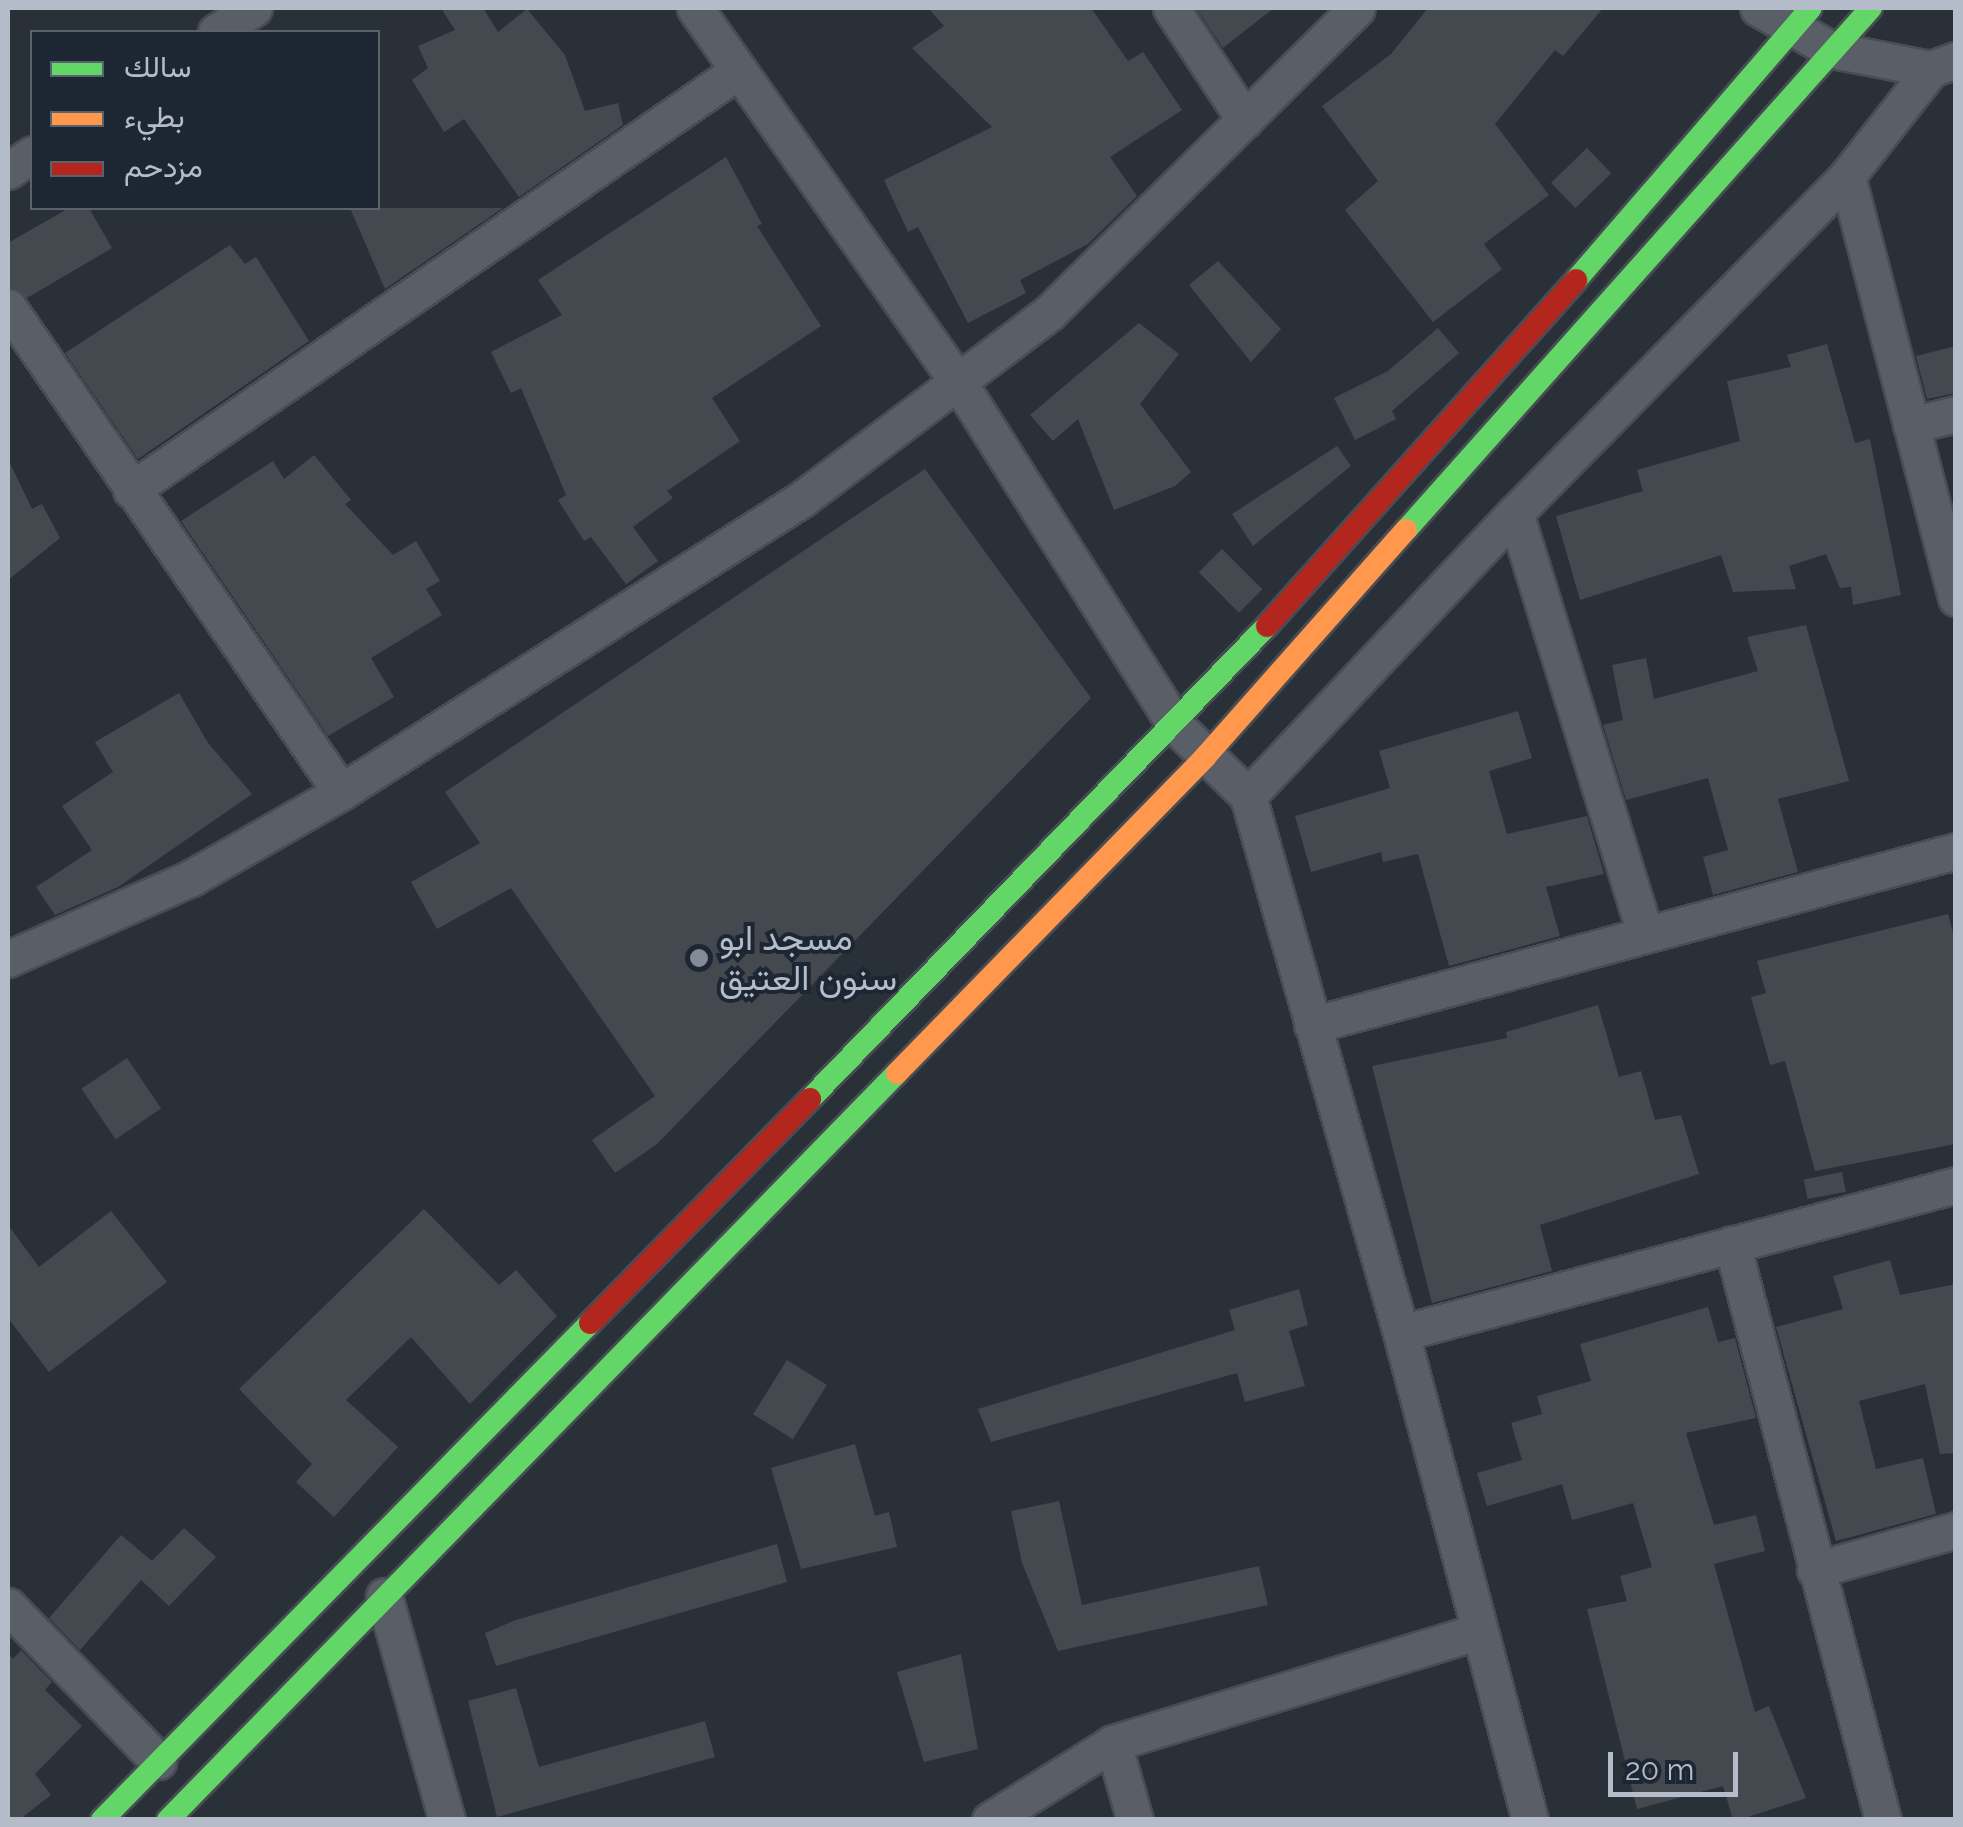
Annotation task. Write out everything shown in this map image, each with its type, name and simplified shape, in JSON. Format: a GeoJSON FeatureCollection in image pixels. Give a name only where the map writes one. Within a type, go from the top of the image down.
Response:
{"type":"FeatureCollection","features":[{"type":"Feature","properties":{"kind":"street"},"geometry":{"type":"LineString","coordinates":[[219,30],[254,8]]}},
{"type":"Feature","properties":{"kind":"street"},"geometry":{"type":"LineString","coordinates":[[695,8],[959,384],[1176,726],[1248,796],[1401,1333],[1530,1820]]}},
{"type":"Feature","properties":{"kind":"street"},"geometry":{"type":"LineString","coordinates":[[1171,8],[1245,120]]}},
{"type":"Feature","properties":{"kind":"street"},"geometry":{"type":"LineString","coordinates":[[12,945],[105,921],[341,792],[802,499],[1049,313],[1356,8]]}},
{"type":"Feature","properties":{"kind":"street"},"geometry":{"type":"LineString","coordinates":[[1758,8],[1803,19],[1832,50],[1943,65]]}},
{"type":"Feature","properties":{"kind":"street"},"geometry":{"type":"LineString","coordinates":[[168,1820],[1205,757],[1871,8]]}},
{"type":"Feature","properties":{"kind":"street"},"geometry":{"type":"LineString","coordinates":[[102,1820],[1176,726],[1803,19]]}},
{"type":"Feature","properties":{"kind":"street"},"geometry":{"type":"LineString","coordinates":[[1248,796],[1514,513],[1847,176],[1943,65]]}},
{"type":"Feature","properties":{"kind":"street"},"geometry":{"type":"LineString","coordinates":[[130,490],[738,71]]}},
{"type":"Feature","properties":{"kind":"street"},"geometry":{"type":"LineString","coordinates":[[8,170],[30,155]]}},
{"type":"Feature","properties":{"kind":"street"},"geometry":{"type":"LineString","coordinates":[[1847,176],[1956,598]]}},
{"type":"Feature","properties":{"kind":"street"},"geometry":{"type":"LineString","coordinates":[[8,307],[130,490],[341,792]]}},
{"type":"Feature","properties":{"kind":"street"},"geometry":{"type":"LineString","coordinates":[[1911,425],[1956,414]]}},
{"type":"Feature","properties":{"kind":"street"},"geometry":{"type":"LineString","coordinates":[[1514,513],[1645,932]]}},
{"type":"Feature","properties":{"kind":"street"},"geometry":{"type":"LineString","coordinates":[[1312,1025],[1956,851]]}},
{"type":"Feature","properties":{"kind":"street"},"geometry":{"type":"LineString","coordinates":[[1401,1333],[1956,1185]]}},
{"type":"Feature","properties":{"kind":"street"},"geometry":{"type":"LineString","coordinates":[[1732,1244],[1883,1820]]}},
{"type":"Feature","properties":{"kind":"street"},"geometry":{"type":"LineString","coordinates":[[1815,1570],[1956,1530]]}},
{"type":"Feature","properties":{"kind":"street"},"geometry":{"type":"LineString","coordinates":[[384,1596],[447,1820]]}},
{"type":"Feature","properties":{"kind":"street"},"geometry":{"type":"LineString","coordinates":[[8,1606],[158,1761]]}},
{"type":"Feature","properties":{"kind":"street"},"geometry":{"type":"LineString","coordinates":[[990,1820],[1113,1743],[1479,1631]]}},
{"type":"Feature","properties":{"kind":"street"},"geometry":{"type":"LineString","coordinates":[[1113,1743],[1135,1820]]}},
{"type":"Feature","properties":{"kind":"building"},"geometry":{"type":"Polygon","coordinates":[[[441,8],[483,8],[498,32],[527,9],[565,55],[585,111],[618,103],[623,125],[519,197],[464,119],[444,132],[412,80],[428,68],[418,46],[455,30],[441,8]]]}},
{"type":"Feature","properties":{"kind":"building"},"geometry":{"type":"Polygon","coordinates":[[[928,8],[1091,8],[1128,61],[1143,52],[1182,110],[1110,157],[1137,196],[1088,244],[1020,280],[1026,293],[968,323],[918,227],[908,232],[884,180],[992,127],[912,48],[944,26],[928,8]]]}},
{"type":"Feature","properties":{"kind":"building"},"geometry":{"type":"Polygon","coordinates":[[[1196,8],[1274,8],[1223,48],[1196,8]]]}},
{"type":"Feature","properties":{"kind":"building"},"geometry":{"type":"Polygon","coordinates":[[[1428,8],[1603,8],[1563,56],[1555,50],[1495,124],[1549,195],[1484,244],[1502,269],[1433,322],[1345,210],[1378,181],[1322,106],[1391,54],[1428,8]]]}},
{"type":"Feature","properties":{"kind":"building"},"geometry":{"type":"Polygon","coordinates":[[[1587,148],[1611,173],[1575,208],[1551,183],[1587,148]]]}},
{"type":"Feature","properties":{"kind":"building"},"geometry":{"type":"Polygon","coordinates":[[[726,157],[762,224],[757,226],[821,326],[712,398],[740,441],[667,491],[673,498],[633,527],[658,561],[626,584],[591,537],[584,541],[558,500],[566,495],[521,388],[511,393],[491,352],[562,315],[538,280],[726,157]]]}},
{"type":"Feature","properties":{"kind":"building"},"geometry":{"type":"Polygon","coordinates":[[[503,208],[385,289],[351,210],[503,208]]]}},
{"type":"Feature","properties":{"kind":"building"},"geometry":{"type":"Polygon","coordinates":[[[66,210],[90,210],[112,248],[27,298],[8,286],[8,243],[66,210]]]}},
{"type":"Feature","properties":{"kind":"building"},"geometry":{"type":"Polygon","coordinates":[[[230,245],[245,264],[256,257],[309,341],[138,459],[65,353],[230,245]]]}},
{"type":"Feature","properties":{"kind":"building"},"geometry":{"type":"Polygon","coordinates":[[[1218,261],[1281,329],[1251,362],[1189,285],[1218,261]]]}},
{"type":"Feature","properties":{"kind":"building"},"geometry":{"type":"Polygon","coordinates":[[[1139,323],[1179,354],[1140,404],[1191,472],[1175,486],[1114,510],[1078,419],[1053,441],[1030,415],[1139,323]]]}},
{"type":"Feature","properties":{"kind":"building"},"geometry":{"type":"Polygon","coordinates":[[[1438,328],[1459,353],[1392,411],[1396,419],[1355,440],[1334,398],[1388,371],[1438,328]]]}},
{"type":"Feature","properties":{"kind":"building"},"geometry":{"type":"Polygon","coordinates":[[[1827,344],[1855,443],[1870,439],[1901,595],[1853,605],[1851,587],[1840,588],[1826,554],[1789,566],[1796,589],[1733,592],[1721,555],[1580,600],[1556,516],[1643,491],[1637,470],[1740,441],[1727,381],[1791,367],[1787,355],[1827,344]]]}},
{"type":"Feature","properties":{"kind":"building"},"geometry":{"type":"Polygon","coordinates":[[[1956,346],[1956,393],[1927,399],[1916,356],[1956,346]]]}},
{"type":"Feature","properties":{"kind":"building"},"geometry":{"type":"Polygon","coordinates":[[[1337,446],[1351,466],[1253,546],[1232,514],[1337,446]]]}},
{"type":"Feature","properties":{"kind":"building"},"geometry":{"type":"Polygon","coordinates":[[[314,455],[351,500],[345,504],[393,555],[416,541],[440,581],[426,589],[442,615],[371,658],[394,697],[328,736],[181,521],[273,461],[284,479],[314,455]]]}},
{"type":"Feature","properties":{"kind":"building"},"geometry":{"type":"Polygon","coordinates":[[[8,459],[32,509],[42,504],[60,538],[8,580],[8,459]]]}},
{"type":"Feature","properties":{"kind":"building","name":"مسجد ابو سنون العتيق"},"geometry":{"type":"Polygon","coordinates":[[[925,469],[1091,698],[657,1144],[615,1173],[592,1140],[655,1096],[511,888],[437,929],[411,882],[480,843],[445,792],[925,469]]]}},
{"type":"Feature","properties":{"kind":"building"},"geometry":{"type":"Polygon","coordinates":[[[1222,549],[1262,589],[1239,613],[1199,572],[1222,549]]]}},
{"type":"Feature","properties":{"kind":"building"},"geometry":{"type":"Polygon","coordinates":[[[1806,625],[1849,781],[1778,799],[1798,872],[1713,895],[1703,857],[1728,850],[1708,778],[1626,800],[1603,725],[1623,720],[1612,665],[1646,658],[1654,699],[1758,671],[1747,637],[1806,625]]]}},
{"type":"Feature","properties":{"kind":"building"},"geometry":{"type":"Polygon","coordinates":[[[179,693],[208,743],[252,794],[118,887],[55,915],[36,887],[92,850],[62,806],[113,772],[95,742],[179,693]]]}},
{"type":"Feature","properties":{"kind":"building"},"geometry":{"type":"Polygon","coordinates":[[[1518,711],[1532,758],[1489,771],[1507,834],[1587,816],[1604,874],[1546,887],[1560,936],[1449,966],[1418,854],[1383,862],[1381,852],[1311,872],[1295,816],[1390,788],[1379,751],[1518,711]]]}},
{"type":"Feature","properties":{"kind":"building"},"geometry":{"type":"Polygon","coordinates":[[[1948,914],[1956,944],[1956,1144],[1815,1171],[1785,1061],[1770,1065],[1751,997],[1766,993],[1757,961],[1948,914]]]}},
{"type":"Feature","properties":{"kind":"building"},"geometry":{"type":"Polygon","coordinates":[[[1598,1005],[1619,1077],[1641,1071],[1655,1120],[1681,1115],[1699,1174],[1540,1225],[1552,1271],[1432,1303],[1372,1066],[1507,1038],[1506,1032],[1598,1005]]]}},
{"type":"Feature","properties":{"kind":"building"},"geometry":{"type":"Polygon","coordinates":[[[127,1058],[161,1109],[116,1139],[81,1089],[127,1058]]]}},
{"type":"Feature","properties":{"kind":"building"},"geometry":{"type":"Polygon","coordinates":[[[1842,1172],[1846,1192],[1808,1199],[1804,1179],[1842,1172]]]}},
{"type":"Feature","properties":{"kind":"building"},"geometry":{"type":"Polygon","coordinates":[[[424,1209],[499,1285],[516,1270],[557,1316],[470,1404],[411,1337],[346,1400],[398,1447],[334,1517],[296,1482],[312,1464],[239,1389],[424,1209]]]}},
{"type":"Feature","properties":{"kind":"building"},"geometry":{"type":"Polygon","coordinates":[[[111,1211],[167,1282],[49,1372],[8,1318],[8,1225],[39,1267],[111,1211]]]}},
{"type":"Feature","properties":{"kind":"building"},"geometry":{"type":"Polygon","coordinates":[[[1890,1260],[1900,1295],[1956,1284],[1956,1453],[1940,1454],[1925,1384],[1859,1401],[1876,1469],[1923,1458],[1936,1514],[1836,1541],[1776,1327],[1843,1309],[1833,1276],[1890,1260]]]}},
{"type":"Feature","properties":{"kind":"building"},"geometry":{"type":"Polygon","coordinates":[[[1299,1289],[1308,1325],[1289,1331],[1305,1386],[1245,1402],[1237,1373],[991,1442],[978,1409],[1235,1330],[1229,1310],[1299,1289]]]}},
{"type":"Feature","properties":{"kind":"building"},"geometry":{"type":"Polygon","coordinates":[[[1708,1307],[1718,1342],[1735,1338],[1756,1418],[1686,1433],[1714,1525],[1756,1515],[1765,1551],[1714,1564],[1755,1712],[1769,1706],[1806,1798],[1739,1820],[1733,1820],[1723,1786],[1637,1809],[1587,1609],[1627,1601],[1620,1576],[1652,1567],[1633,1503],[1572,1520],[1562,1484],[1487,1506],[1477,1473],[1522,1460],[1511,1423],[1542,1414],[1537,1396],[1591,1381],[1580,1344],[1708,1307]]]}},
{"type":"Feature","properties":{"kind":"building"},"geometry":{"type":"Polygon","coordinates":[[[787,1360],[827,1385],[793,1439],[753,1414],[787,1360]]]}},
{"type":"Feature","properties":{"kind":"building"},"geometry":{"type":"Polygon","coordinates":[[[855,1444],[875,1516],[889,1512],[897,1547],[801,1569],[771,1468],[855,1444]]]}},
{"type":"Feature","properties":{"kind":"building"},"geometry":{"type":"Polygon","coordinates":[[[1059,1501],[1082,1605],[1259,1566],[1268,1605],[1058,1651],[1022,1563],[1011,1511],[1059,1501]]]}},
{"type":"Feature","properties":{"kind":"building"},"geometry":{"type":"Polygon","coordinates":[[[184,1528],[216,1557],[169,1606],[141,1580],[80,1650],[49,1618],[121,1535],[152,1561],[184,1528]]]}},
{"type":"Feature","properties":{"kind":"building"},"geometry":{"type":"Polygon","coordinates":[[[777,1544],[787,1582],[496,1666],[485,1633],[516,1620],[777,1544]]]}},
{"type":"Feature","properties":{"kind":"building"},"geometry":{"type":"Polygon","coordinates":[[[21,1650],[52,1682],[45,1690],[82,1726],[35,1774],[51,1795],[19,1820],[8,1820],[8,1653],[13,1659],[21,1650]]]}},
{"type":"Feature","properties":{"kind":"building"},"geometry":{"type":"Polygon","coordinates":[[[961,1654],[978,1749],[924,1762],[897,1672],[961,1654]]]}},
{"type":"Feature","properties":{"kind":"building"},"geometry":{"type":"Polygon","coordinates":[[[516,1688],[539,1767],[705,1721],[715,1757],[497,1817],[468,1701],[516,1688]]]}},
{"type":"Feature","properties":{"kind":"traffic: fast"},"geometry":{"type":"LineString","coordinates":[[1576,280],[1811,8]]}},
{"type":"Feature","properties":{"kind":"traffic: fast"},"geometry":{"type":"LineString","coordinates":[[1406,530],[1871,8]]}},
{"type":"Feature","properties":{"kind":"traffic: fast"},"geometry":{"type":"LineString","coordinates":[[810,1099],[1267,626]]}},
{"type":"Feature","properties":{"kind":"traffic: fast"},"geometry":{"type":"LineString","coordinates":[[168,1820],[897,1073]]}},
{"type":"Feature","properties":{"kind":"traffic: fast"},"geometry":{"type":"LineString","coordinates":[[102,1820],[590,1323]]}},
{"type":"Feature","properties":{"kind":"traffic: slow"},"geometry":{"type":"LineString","coordinates":[[897,1073],[1205,757],[1406,530]]}},
{"type":"Feature","properties":{"kind":"traffic: jam"},"geometry":{"type":"LineString","coordinates":[[1267,626],[1576,280]]}},
{"type":"Feature","properties":{"kind":"traffic: jam"},"geometry":{"type":"LineString","coordinates":[[590,1323],[810,1099]]}},
{"type":"Feature","properties":{"kind":"place","name":"مسجد ابو سنون العتيق"},"geometry":{"type":"Point","coordinates":[699,958]}}]}
